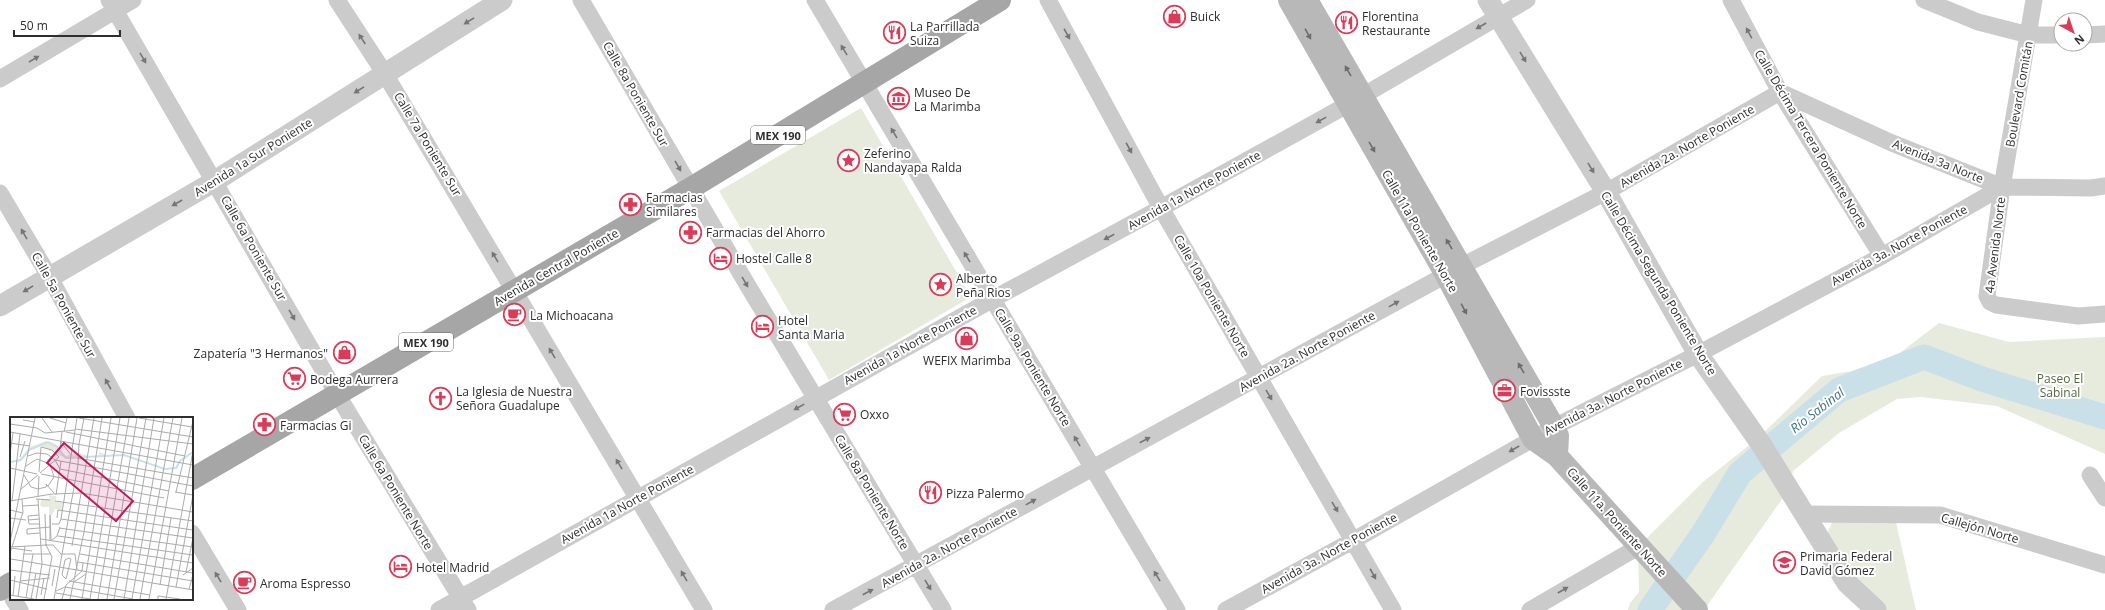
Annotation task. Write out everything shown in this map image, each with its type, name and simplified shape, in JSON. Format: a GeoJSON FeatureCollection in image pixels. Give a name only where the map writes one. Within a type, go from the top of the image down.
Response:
{"type":"FeatureCollection","features":[{"type":"Feature","properties":{"kind":"main road","name":"Avenida Central Poniente"},"geometry":{"type":"LineString","coordinates":[[193,478],[691,188],[1000,0]]}},
{"type":"Feature","properties":{"kind":"main road","name":"Calle 11a Poniente Norte"},"geometry":{"type":"LineString","coordinates":[[1289,0],[1355,100],[1454,270],[1554,427]]}},
{"type":"Feature","properties":{"kind":"main road","name":"Calle 11a Poniente Norte"},"geometry":{"type":"LineString","coordinates":[[1307,0],[1355,100]]}},
{"type":"Feature","properties":{"kind":"main road","name":"Calle 11a Poniente Norte"},"geometry":{"type":"LineString","coordinates":[[1454,270],[1533,439],[1557,456]]}},
{"type":"Feature","properties":{"kind":"main road"},"geometry":{"type":"LineString","coordinates":[[1554,427],[1558,436],[1557,456]]}},
{"type":"Feature","properties":{"kind":"main road","name":"Calle 11a. Poniente Norte"},"geometry":{"type":"LineString","coordinates":[[1557,456],[1638,547],[1696,609]]}},
{"type":"Feature","properties":{"kind":"street"},"geometry":{"type":"LineString","coordinates":[[0,79],[112,5],[133,0]]}},
{"type":"Feature","properties":{"kind":"street","name":"Calle 7a Poniente Sur"},"geometry":{"type":"LineString","coordinates":[[337,0],[385,74],[704,610]]}},
{"type":"Feature","properties":{"kind":"street","name":"Avenida 1a Sur Poniente"},"geometry":{"type":"LineString","coordinates":[[0,306],[49,276],[215,181],[502,0]]}},
{"type":"Feature","properties":{"kind":"street","name":"Calle 8a Poniente Sur"},"geometry":{"type":"LineString","coordinates":[[581,0],[691,188]]}},
{"type":"Feature","properties":{"kind":"street","name":"Calle 9a. Poniente Norte"},"geometry":{"type":"LineString","coordinates":[[815,0],[1177,610]]}},
{"type":"Feature","properties":{"kind":"street","name":"Calle 10a Poniente Norte"},"geometry":{"type":"LineString","coordinates":[[1048,0],[1162,208],[1393,610]]}},
{"type":"Feature","properties":{"kind":"street","name":"Avenida 1a Norte Poniente"},"geometry":{"type":"LineString","coordinates":[[439,610],[464,604],[638,497],[993,299],[1162,208],[1355,100],[1493,8],[1527,0]]}},
{"type":"Feature","properties":{"kind":"street","name":"Calle Décima Tercera Poniente Norte"},"geometry":{"type":"LineString","coordinates":[[1731,0],[1780,92],[1882,256]]}},
{"type":"Feature","properties":{"kind":"street"},"geometry":{"type":"LineString","coordinates":[[1924,0],[1978,22],[2029,35],[2053,35]]}},
{"type":"Feature","properties":{"kind":"street","name":"Boulevard Comitán"},"geometry":{"type":"LineString","coordinates":[[2002,187],[2034,0]]}},
{"type":"Feature","properties":{"kind":"street","name":"Calle 6a Poniente Sur"},"geometry":{"type":"LineString","coordinates":[[112,5],[337,394]]}},
{"type":"Feature","properties":{"kind":"street","name":"Calle Décima Segunda Poniente Norte"},"geometry":{"type":"LineString","coordinates":[[1493,8],[1606,192],[1698,354],[1761,444],[1847,583],[1876,610]]}},
{"type":"Feature","properties":{"kind":"street"},"geometry":{"type":"LineString","coordinates":[[2093,35],[2105,34]]}},
{"type":"Feature","properties":{"kind":"street","name":"Avenida 3a Norte"},"geometry":{"type":"LineString","coordinates":[[1780,92],[1892,144],[2002,187],[2091,188],[2105,186]]}},
{"type":"Feature","properties":{"kind":"street","name":"Avenida 2a. Norte Poniente"},"geometry":{"type":"LineString","coordinates":[[833,610],[917,566],[1454,270],[1606,192],[1780,92]]}},
{"type":"Feature","properties":{"kind":"street","name":"Avenida 3a. Norte Poniente"},"geometry":{"type":"LineString","coordinates":[[1226,610],[1354,540],[1554,427],[1698,354],[1882,256],[2002,187]]}},
{"type":"Feature","properties":{"kind":"street","name":"4a Avenida Norte"},"geometry":{"type":"LineString","coordinates":[[2002,187],[1987,296],[1990,302],[1996,305],[2078,316],[2105,314]]}},
{"type":"Feature","properties":{"kind":"street","name":"Calle 8a Poniente Norte"},"geometry":{"type":"LineString","coordinates":[[691,188],[943,610]]}},
{"type":"Feature","properties":{"kind":"street","name":"Calle 5a Poniente Sur"},"geometry":{"type":"LineString","coordinates":[[0,193],[49,276],[126,417]]}},
{"type":"Feature","properties":{"kind":"street","name":"Calle 6a Poniente Norte"},"geometry":{"type":"LineString","coordinates":[[337,394],[464,604]]}},
{"type":"Feature","properties":{"kind":"street"},"geometry":{"type":"LineString","coordinates":[[2090,475],[2105,498]]}},
{"type":"Feature","properties":{"kind":"street","name":"Callejón Norte"},"geometry":{"type":"LineString","coordinates":[[1804,514],[1940,515],[2105,565]]}},
{"type":"Feature","properties":{"kind":"street"},"geometry":{"type":"LineString","coordinates":[[193,535],[238,610]]}},
{"type":"Feature","properties":{"kind":"street"},"geometry":{"type":"LineString","coordinates":[[1530,610],[1638,547]]}},
{"type":"Feature","properties":{"kind":"street","name":"Calle Décima Segunda Poniente Norte"},"geometry":{"type":"LineString","coordinates":[[1847,583],[1855,610]]}},
{"type":"Feature","properties":{"kind":"street"},"geometry":{"type":"LineString","coordinates":[[14,600],[20,610]]}},
{"type":"Feature","properties":{"kind":"green space"},"geometry":{"type":"Polygon","coordinates":[[[861,108],[971,297],[829,380],[719,191],[861,108]]]}},
{"type":"Feature","properties":{"kind":"green space","name":"Paseo El Sabinal"},"geometry":{"type":"Polygon","coordinates":[[[1939,323],[2009,342],[2105,337],[2105,454],[1997,406],[1921,397],[1897,399],[1839,433],[1793,471],[1789,489],[1704,610],[1628,610],[1630,603],[1639,592],[1638,547],[1703,482],[1757,439],[1822,376],[1852,371],[1897,355],[1939,323]]]}},
{"type":"Feature","properties":{"kind":"green space"},"geometry":{"type":"Polygon","coordinates":[[[1895,518],[1916,610],[1883,610],[1852,582],[1826,535],[1834,519],[1895,518]]]}},
{"type":"Feature","properties":{"kind":"waterway","name":"Río Sabinal"},"geometry":{"type":"LineString","coordinates":[[1650,610],[1703,534],[1740,473],[1839,390],[1924,357],[1982,379],[2105,417]]}},
{"type":"Feature","properties":{"kind":"place","name":"Buick"},"geometry":{"type":"Point","coordinates":[1175,16]}},
{"type":"Feature","properties":{"kind":"place","name":"Florentina Restaurante"},"geometry":{"type":"Point","coordinates":[1347,23]}},
{"type":"Feature","properties":{"kind":"place","name":"La Parrillada Suiza"},"geometry":{"type":"Point","coordinates":[894,33]}},
{"type":"Feature","properties":{"kind":"place","name":"Museo De La Marimba"},"geometry":{"type":"Point","coordinates":[898,99]}},
{"type":"Feature","properties":{"kind":"place","name":"Zeferino Nandayapa Ralda"},"geometry":{"type":"Point","coordinates":[848,160]}},
{"type":"Feature","properties":{"kind":"place","name":"Farmacias Similares"},"geometry":{"type":"Point","coordinates":[630,204]}},
{"type":"Feature","properties":{"kind":"place","name":"Farmacias del Ahorro"},"geometry":{"type":"Point","coordinates":[690,232]}},
{"type":"Feature","properties":{"kind":"place","name":"Hostel Calle 8"},"geometry":{"type":"Point","coordinates":[720,258]}},
{"type":"Feature","properties":{"kind":"place","name":"Alberto Peña Rios"},"geometry":{"type":"Point","coordinates":[940,285]}},
{"type":"Feature","properties":{"kind":"place","name":"La Michoacana"},"geometry":{"type":"Point","coordinates":[515,315]}},
{"type":"Feature","properties":{"kind":"place","name":"Hotel Santa Maria"},"geometry":{"type":"Point","coordinates":[762,327]}},
{"type":"Feature","properties":{"kind":"place","name":"WEFIX Marimba"},"geometry":{"type":"Point","coordinates":[967,339]}},
{"type":"Feature","properties":{"kind":"place","name":"Zapatería \"3 Hermanos\""},"geometry":{"type":"Point","coordinates":[344,353]}},
{"type":"Feature","properties":{"kind":"place","name":"Bodega Aurrera"},"geometry":{"type":"Point","coordinates":[294,379]}},
{"type":"Feature","properties":{"kind":"place","name":"Fovissste"},"geometry":{"type":"Point","coordinates":[1505,391]}},
{"type":"Feature","properties":{"kind":"place","name":"La Iglesia de Nuestra Señora Guadalupe"},"geometry":{"type":"Point","coordinates":[440,398]}},
{"type":"Feature","properties":{"kind":"place","name":"Oxxo"},"geometry":{"type":"Point","coordinates":[844,414]}},
{"type":"Feature","properties":{"kind":"place","name":"Farmacias Gi"},"geometry":{"type":"Point","coordinates":[265,425]}},
{"type":"Feature","properties":{"kind":"place","name":"Pizza Palermo"},"geometry":{"type":"Point","coordinates":[930,493]}},
{"type":"Feature","properties":{"kind":"place","name":"Primaria Federal David Gómez"},"geometry":{"type":"Point","coordinates":[1784,563]}},
{"type":"Feature","properties":{"kind":"place","name":"Hotel Madrid"},"geometry":{"type":"Point","coordinates":[401,567]}},
{"type":"Feature","properties":{"kind":"place","name":"Aroma Espresso"},"geometry":{"type":"Point","coordinates":[244,583]}}]}
